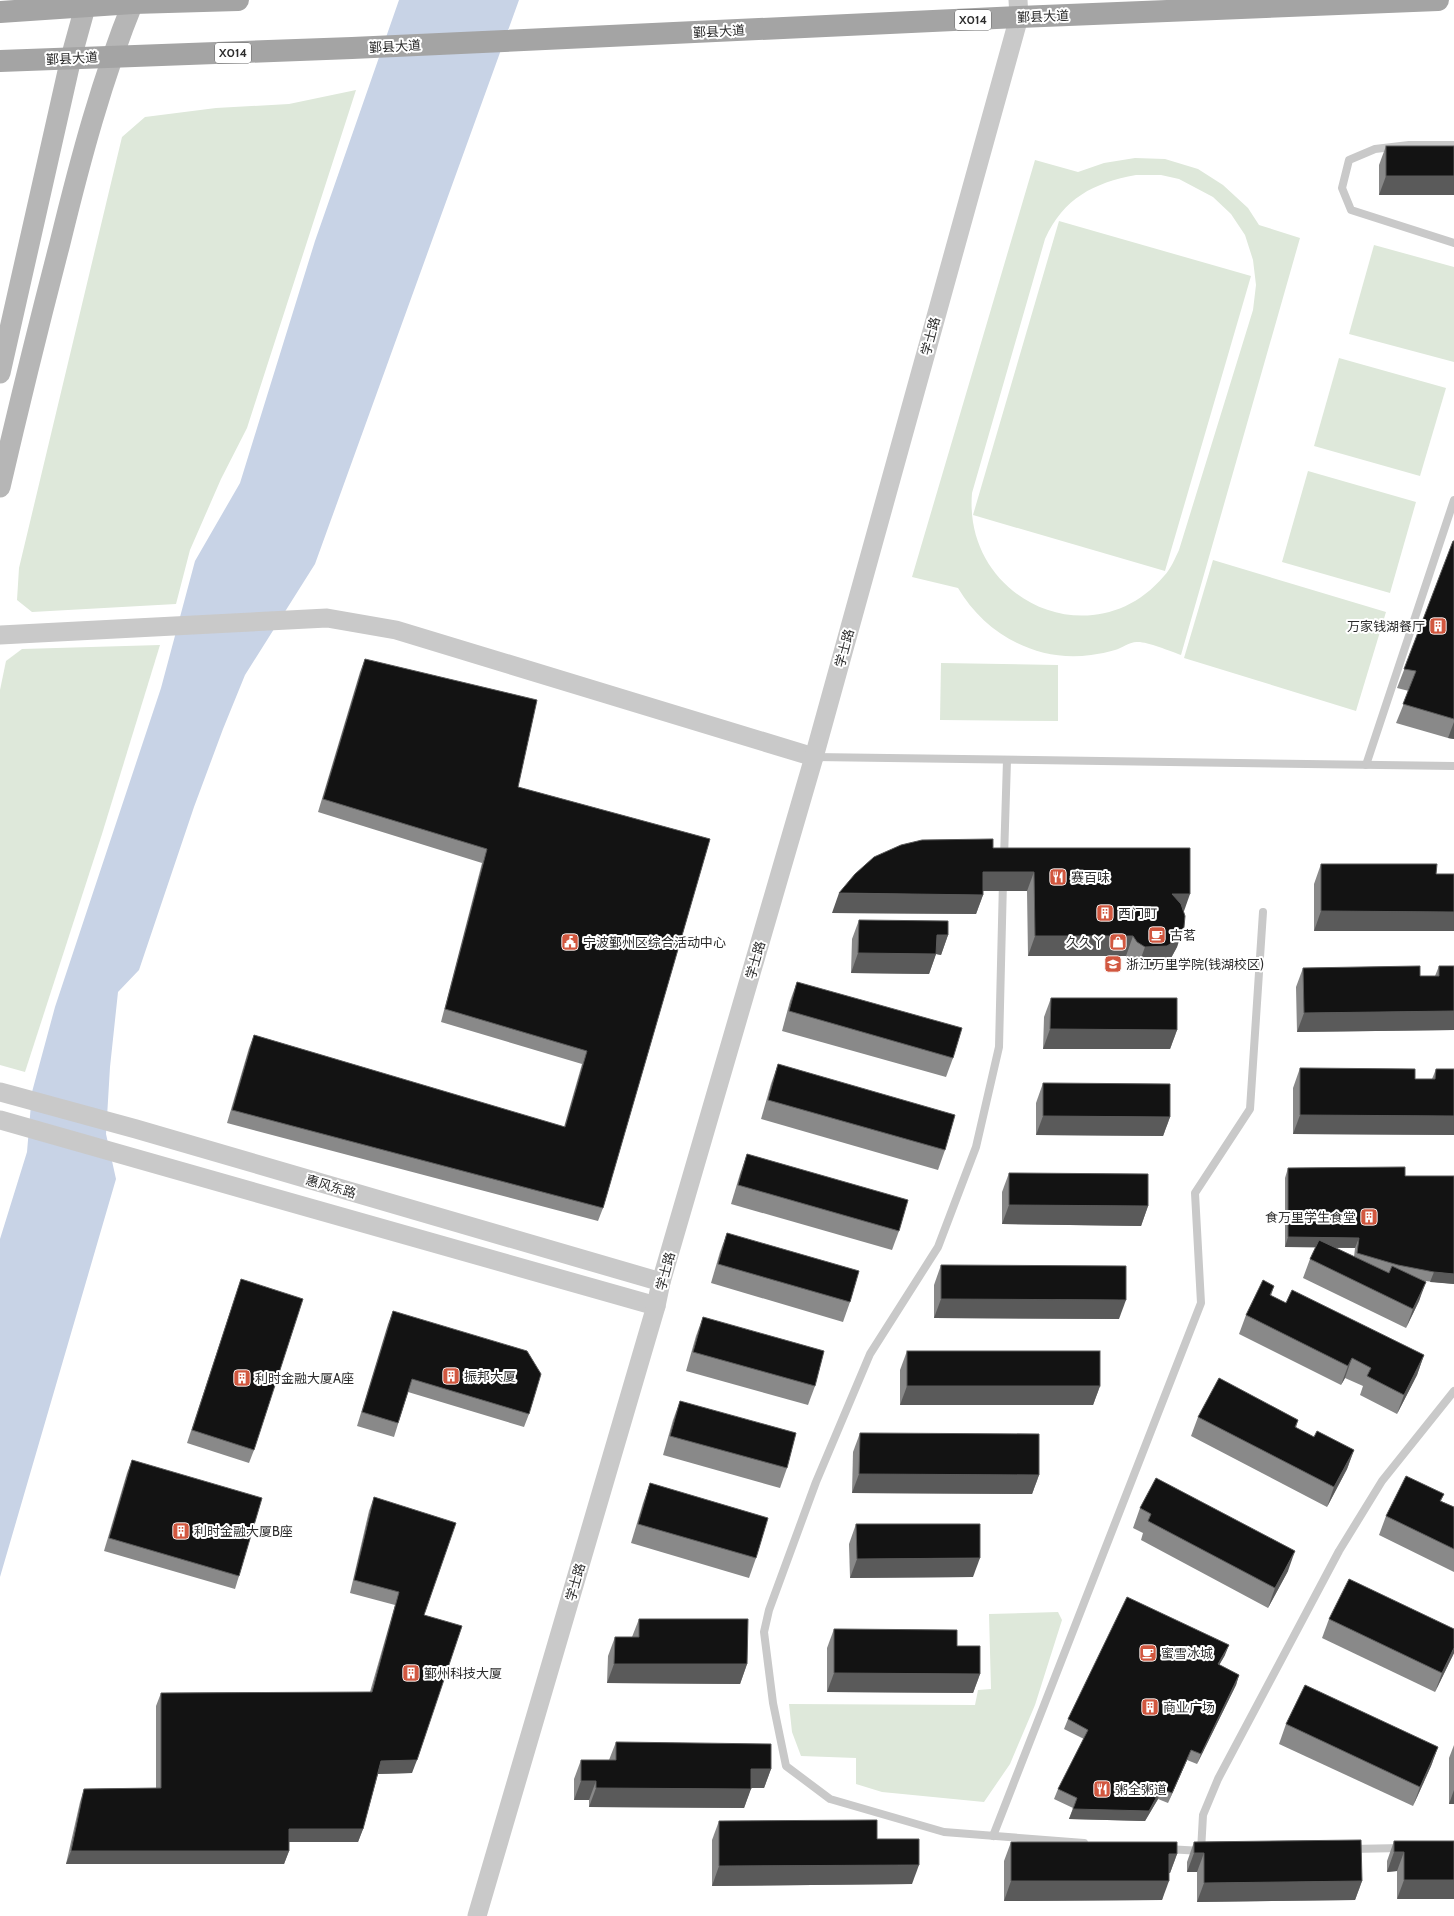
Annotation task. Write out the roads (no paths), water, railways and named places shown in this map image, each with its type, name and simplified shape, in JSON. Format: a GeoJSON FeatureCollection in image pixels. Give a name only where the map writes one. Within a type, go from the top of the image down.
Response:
{"type":"FeatureCollection","features":[{"type":"Feature","properties":{"kind":"main road"},"geometry":{"type":"LineString","coordinates":[[0,12],[86,4],[238,0]]}},
{"type":"Feature","properties":{"kind":"main road","name":"鄞县大道"},"geometry":{"type":"LineString","coordinates":[[0,61],[114,56],[202,55],[508,41],[1018,8],[1438,0]]}},
{"type":"Feature","properties":{"kind":"main road"},"geometry":{"type":"LineString","coordinates":[[0,487],[25,377],[79,165],[133,2]]}},
{"type":"Feature","properties":{"kind":"main road"},"geometry":{"type":"LineString","coordinates":[[0,373],[71,58],[86,4]]}},
{"type":"Feature","properties":{"kind":"street","name":"学士路"},"geometry":{"type":"LineString","coordinates":[[477,1916],[656,1306],[661,1282],[814,757],[1018,8]]}},
{"type":"Feature","properties":{"kind":"street"},"geometry":{"type":"LineString","coordinates":[[0,635],[327,618],[396,630],[814,757]]}},
{"type":"Feature","properties":{"kind":"street","name":"惠风东路"},"geometry":{"type":"LineString","coordinates":[[6,1093],[136,1129],[661,1282]]}},
{"type":"Feature","properties":{"kind":"street","name":"惠风东路"},"geometry":{"type":"LineString","coordinates":[[1,1120],[656,1306]]}},
{"type":"Feature","properties":{"kind":"lane"},"geometry":{"type":"LineString","coordinates":[[1454,145],[1409,145],[1375,149],[1349,160],[1342,188],[1351,210],[1454,243]]}},
{"type":"Feature","properties":{"kind":"lane"},"geometry":{"type":"LineString","coordinates":[[1366,765],[1454,500]]}},
{"type":"Feature","properties":{"kind":"lane"},"geometry":{"type":"LineString","coordinates":[[814,757],[1454,766]]}},
{"type":"Feature","properties":{"kind":"lane"},"geometry":{"type":"LineString","coordinates":[[1007,760],[999,1047],[976,1147],[938,1247],[870,1354],[816,1482],[770,1610],[764,1632],[773,1703],[786,1766],[830,1799],[944,1832],[1089,1843]]}},
{"type":"Feature","properties":{"kind":"lane"},"geometry":{"type":"LineString","coordinates":[[993,1836],[1201,1304],[1195,1193],[1250,1109],[1263,912]]}},
{"type":"Feature","properties":{"kind":"lane"},"geometry":{"type":"LineString","coordinates":[[1161,1848],[1205,1851],[1203,1815],[1218,1779],[1339,1551],[1382,1481],[1454,1391]]}},
{"type":"Feature","properties":{"kind":"lane"},"geometry":{"type":"LineString","coordinates":[[1343,1849],[1414,1848]]}},
{"type":"Feature","properties":{"kind":"water"},"geometry":{"type":"Polygon","coordinates":[[[399,0],[519,0],[315,564],[245,675],[194,807],[139,970],[118,992],[110,1067],[106,1134],[116,1179],[0,1577],[0,1239],[27,1152],[32,1092],[55,1007],[161,688],[195,561],[240,483],[315,241],[399,0]]]}},
{"type":"Feature","properties":{"kind":"place","name":"万家钱湖餐厅"},"geometry":{"type":"Point","coordinates":[1438,626]}},
{"type":"Feature","properties":{"kind":"place","name":"赛百味"},"geometry":{"type":"Point","coordinates":[1058,877]}},
{"type":"Feature","properties":{"kind":"place","name":"西门町"},"geometry":{"type":"Point","coordinates":[1105,913]}},
{"type":"Feature","properties":{"kind":"place","name":"古茗"},"geometry":{"type":"Point","coordinates":[1157,935]}},
{"type":"Feature","properties":{"kind":"place","name":"宁波鄞州区综合活动中心"},"geometry":{"type":"Point","coordinates":[570,942]}},
{"type":"Feature","properties":{"kind":"place","name":"久久丫"},"geometry":{"type":"Point","coordinates":[1118,942]}},
{"type":"Feature","properties":{"kind":"place","name":"浙江万里学院(钱湖校区)"},"geometry":{"type":"Point","coordinates":[1113,964]}},
{"type":"Feature","properties":{"kind":"place","name":"食万里学生食堂"},"geometry":{"type":"Point","coordinates":[1369,1217]}},
{"type":"Feature","properties":{"kind":"place","name":"振邦大厦"},"geometry":{"type":"Point","coordinates":[451,1376]}},
{"type":"Feature","properties":{"kind":"place","name":"利时金融大厦A座"},"geometry":{"type":"Point","coordinates":[242,1378]}},
{"type":"Feature","properties":{"kind":"place","name":"利时金融大厦B座"},"geometry":{"type":"Point","coordinates":[181,1531]}},
{"type":"Feature","properties":{"kind":"place","name":"蜜雪冰城"},"geometry":{"type":"Point","coordinates":[1148,1653]}},
{"type":"Feature","properties":{"kind":"place","name":"鄞州科技大厦"},"geometry":{"type":"Point","coordinates":[411,1673]}},
{"type":"Feature","properties":{"kind":"place","name":"商业广场"},"geometry":{"type":"Point","coordinates":[1150,1707]}},
{"type":"Feature","properties":{"kind":"place","name":"粥全粥道"},"geometry":{"type":"Point","coordinates":[1102,1789]}}]}
